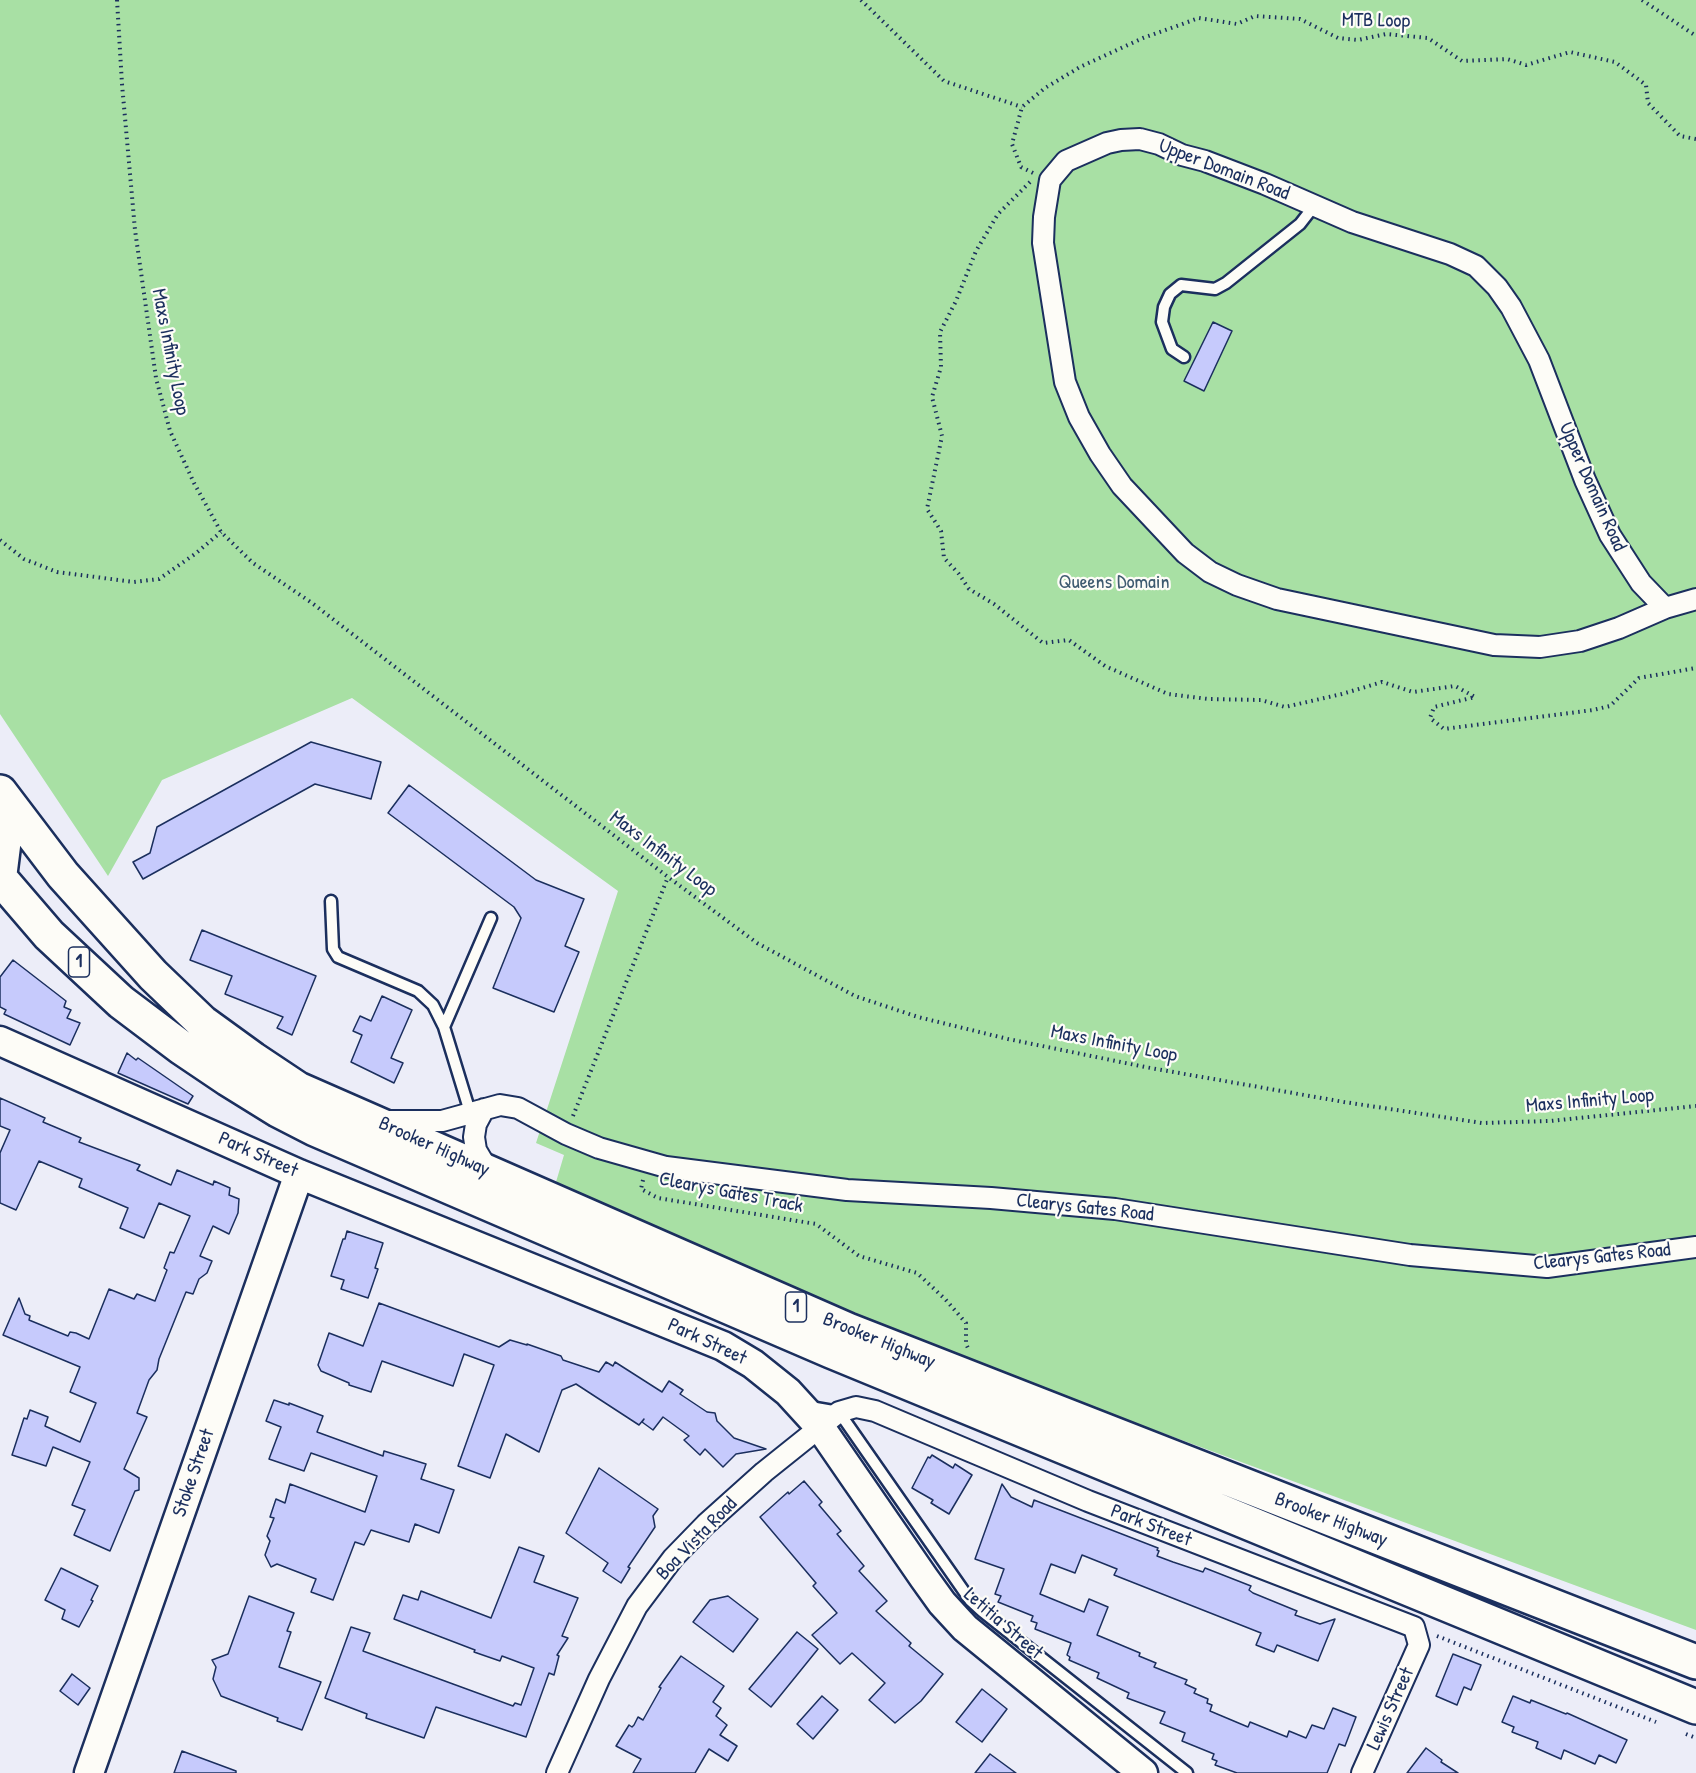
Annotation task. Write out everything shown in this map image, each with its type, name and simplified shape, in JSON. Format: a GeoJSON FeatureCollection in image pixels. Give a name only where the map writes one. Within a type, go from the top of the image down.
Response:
{"type":"FeatureCollection","features":[{"type":"Feature","properties":{"kind":"highway","name":"Brooker Highway"},"geometry":{"type":"LineString","coordinates":[[0,792],[63,875],[153,975],[202,1022],[298,1089],[848,1330],[1696,1662]]}},
{"type":"Feature","properties":{"kind":"highway"},"geometry":{"type":"LineString","coordinates":[[0,826],[4,834],[0,876]]}},
{"type":"Feature","properties":{"kind":"highway","name":"Brooker Highway"},"geometry":{"type":"LineString","coordinates":[[0,876],[49,935],[121,1002],[182,1048],[278,1110],[315,1129],[1690,1720]]}},
{"type":"Feature","properties":{"kind":"street","name":"Upper Domain Road"},"geometry":{"type":"LineString","coordinates":[[1050,180],[1066,161],[1091,149],[1121,140],[1140,139],[1205,161],[1391,236],[1450,254],[1476,266],[1497,286],[1511,307],[1539,360],[1585,480],[1610,535],[1641,583],[1665,608]]}},
{"type":"Feature","properties":{"kind":"street"},"geometry":{"type":"LineString","coordinates":[[1050,180],[1044,217],[1043,243],[1065,382],[1079,417],[1122,486],[1185,553],[1210,572],[1237,585],[1277,599],[1494,645],[1540,647],[1580,640],[1619,628],[1665,608],[1696,599]]}},
{"type":"Feature","properties":{"kind":"street"},"geometry":{"type":"LineString","coordinates":[[0,905],[13,908],[37,922]]}},
{"type":"Feature","properties":{"kind":"street","name":"Park Street"},"geometry":{"type":"LineString","coordinates":[[0,1041],[299,1174],[723,1346],[753,1364],[781,1386],[801,1406],[829,1419],[856,1407],[875,1411],[1417,1636]]}},
{"type":"Feature","properties":{"kind":"street","name":"Clearys Gates Road"},"geometry":{"type":"LineString","coordinates":[[367,1118],[419,1123],[442,1121],[500,1105],[518,1108],[566,1134],[599,1148],[647,1162],[709,1173],[847,1190],[991,1198],[1115,1209],[1410,1255],[1547,1267],[1696,1247]]}},
{"type":"Feature","properties":{"kind":"street"},"geometry":{"type":"LineString","coordinates":[[477,1110],[474,1137],[476,1150],[489,1172]]}},
{"type":"Feature","properties":{"kind":"street","name":"Stoke Street"},"geometry":{"type":"LineString","coordinates":[[89,1773],[299,1174]]}},
{"type":"Feature","properties":{"kind":"street","name":"Boa Vista Road"},"geometry":{"type":"LineString","coordinates":[[557,1773],[599,1679],[637,1606],[673,1558],[706,1524],[755,1480],[829,1419]]}},
{"type":"Feature","properties":{"kind":"street","name":"Letitia Street"},"geometry":{"type":"LineString","coordinates":[[829,1419],[924,1578],[965,1629],[1143,1773]]}},
{"type":"Feature","properties":{"kind":"street","name":"Lewis Street"},"geometry":{"type":"LineString","coordinates":[[1362,1773],[1417,1636]]}},
{"type":"Feature","properties":{"kind":"lane"},"geometry":{"type":"LineString","coordinates":[[1184,357],[1172,350],[1162,321],[1164,307],[1170,294],[1181,285],[1215,289],[1226,283],[1300,224],[1314,206]]}},
{"type":"Feature","properties":{"kind":"lane"},"geometry":{"type":"LineString","coordinates":[[331,901],[333,949],[338,957],[418,991],[433,1005],[477,1110]]}},
{"type":"Feature","properties":{"kind":"lane"},"geometry":{"type":"LineString","coordinates":[[444,1027],[491,918]]}},
{"type":"Feature","properties":{"kind":"lane","name":"Letitia Street"},"geometry":{"type":"LineString","coordinates":[[829,1419],[970,1600],[1186,1773]]}},
{"type":"Feature","properties":{"kind":"path","name":"Maxs Infinity Loop"},"geometry":{"type":"LineString","coordinates":[[117,0],[135,230],[156,378],[170,431],[194,483],[221,532],[254,563],[312,603],[757,943],[855,996],[918,1017],[1008,1039],[1145,1067],[1482,1123],[1550,1121],[1696,1106]]}},
{"type":"Feature","properties":{"kind":"path"},"geometry":{"type":"LineString","coordinates":[[861,0],[944,81],[1022,107],[1012,144],[1021,167],[1050,180]]}},
{"type":"Feature","properties":{"kind":"path"},"geometry":{"type":"LineString","coordinates":[[1642,0],[1696,36]]}},
{"type":"Feature","properties":{"kind":"path","name":"MTB Loop"},"geometry":{"type":"LineString","coordinates":[[1022,107],[1045,88],[1080,68],[1143,38],[1199,18],[1237,24],[1255,16],[1300,19],[1338,38],[1358,40],[1386,34],[1428,38],[1462,61],[1507,59],[1526,65],[1570,52],[1615,62],[1646,85],[1648,104],[1680,136],[1696,139]]}},
{"type":"Feature","properties":{"kind":"path"},"geometry":{"type":"LineString","coordinates":[[0,540],[24,559],[57,572],[134,582],[159,579],[195,554],[221,532]]}},
{"type":"Feature","properties":{"kind":"path"},"geometry":{"type":"LineString","coordinates":[[566,1134],[668,876]]}},
{"type":"Feature","properties":{"kind":"path","name":"Clearys Gates Track"},"geometry":{"type":"LineString","coordinates":[[647,1162],[641,1189],[658,1198],[816,1224],[860,1256],[917,1273],[966,1323],[966,1344],[975,1361],[975,1380]]}},
{"type":"Feature","properties":{"kind":"path"},"geometry":{"type":"LineString","coordinates":[[1417,1636],[1663,1725]]}},
{"type":"Feature","properties":{"kind":"path"},"geometry":{"type":"LineString","coordinates":[[1690,1720],[1696,1738]]}},
{"type":"Feature","properties":{"kind":"green space","name":"Queens Domain"},"geometry":{"type":"Polygon","coordinates":[[[0,0],[1696,0],[1696,1630],[862,1322],[556,1182],[564,1155],[536,1143],[618,891],[352,698],[162,780],[108,876],[0,714],[0,0]]]}},
{"type":"Feature","properties":{"kind":"building"},"geometry":{"type":"Polygon","coordinates":[[[1213,322],[1232,331],[1204,391],[1184,381],[1213,322]]]}},
{"type":"Feature","properties":{"kind":"building"},"geometry":{"type":"Polygon","coordinates":[[[311,742],[381,762],[371,799],[315,784],[143,879],[133,862],[150,853],[157,827],[311,742]]]}},
{"type":"Feature","properties":{"kind":"building"},"geometry":{"type":"Polygon","coordinates":[[[409,785],[536,880],[584,899],[565,946],[579,952],[554,1012],[493,988],[521,918],[514,907],[388,813],[409,785]]]}},
{"type":"Feature","properties":{"kind":"building"},"geometry":{"type":"Polygon","coordinates":[[[202,930],[316,976],[292,1035],[277,1028],[283,1017],[225,994],[232,976],[190,960],[202,930]]]}},
{"type":"Feature","properties":{"kind":"building"},"geometry":{"type":"Polygon","coordinates":[[[13,960],[66,1001],[64,1007],[71,1010],[67,1018],[80,1023],[70,1045],[4,1014],[6,1010],[0,1007],[0,977],[13,960]]]}},
{"type":"Feature","properties":{"kind":"building"},"geometry":{"type":"Polygon","coordinates":[[[382,996],[412,1010],[391,1058],[403,1063],[394,1083],[351,1062],[362,1035],[353,1031],[360,1016],[371,1021],[382,996]]]}},
{"type":"Feature","properties":{"kind":"building"},"geometry":{"type":"Polygon","coordinates":[[[127,1053],[136,1060],[138,1058],[193,1096],[188,1104],[118,1073],[127,1053]]]}},
{"type":"Feature","properties":{"kind":"building"},"geometry":{"type":"Polygon","coordinates":[[[0,1098],[45,1118],[43,1122],[81,1138],[79,1142],[140,1165],[137,1170],[171,1185],[177,1170],[213,1185],[214,1181],[230,1188],[229,1195],[239,1199],[238,1213],[229,1234],[213,1226],[200,1256],[212,1261],[207,1273],[199,1279],[193,1294],[186,1292],[159,1359],[157,1370],[149,1380],[137,1413],[147,1417],[124,1469],[139,1478],[139,1490],[135,1491],[110,1551],[74,1535],[85,1510],[72,1505],[90,1462],[53,1447],[46,1466],[12,1455],[24,1418],[27,1419],[30,1410],[48,1417],[45,1426],[80,1442],[96,1403],[70,1392],[80,1367],[3,1335],[19,1298],[25,1314],[30,1316],[29,1320],[68,1336],[70,1332],[89,1339],[109,1289],[134,1299],[137,1294],[155,1301],[167,1270],[164,1268],[170,1252],[174,1253],[190,1216],[159,1203],[144,1238],[120,1228],[128,1208],[79,1187],[82,1179],[39,1161],[16,1210],[0,1203],[0,1153],[10,1130],[0,1126],[0,1098]]]}},
{"type":"Feature","properties":{"kind":"building"},"geometry":{"type":"Polygon","coordinates":[[[347,1231],[383,1243],[375,1268],[378,1269],[368,1298],[341,1289],[344,1280],[331,1276],[347,1231]]]}},
{"type":"Feature","properties":{"kind":"building"},"geometry":{"type":"Polygon","coordinates":[[[379,1303],[499,1347],[510,1340],[527,1344],[561,1356],[563,1360],[599,1372],[606,1362],[613,1366],[615,1362],[662,1392],[669,1381],[683,1390],[680,1394],[707,1412],[715,1413],[717,1421],[734,1438],[766,1449],[736,1454],[723,1467],[705,1449],[700,1455],[684,1440],[689,1436],[663,1417],[653,1430],[642,1422],[644,1419],[639,1425],[576,1384],[562,1390],[539,1452],[506,1434],[490,1478],[458,1466],[494,1365],[464,1354],[453,1386],[382,1361],[371,1392],[349,1385],[321,1371],[318,1365],[329,1333],[363,1346],[379,1303]]]}},
{"type":"Feature","properties":{"kind":"building"},"geometry":{"type":"Polygon","coordinates":[[[274,1400],[289,1405],[289,1403],[323,1416],[317,1432],[383,1456],[384,1451],[426,1464],[421,1479],[454,1490],[439,1533],[415,1524],[409,1542],[371,1530],[364,1545],[355,1542],[333,1600],[311,1592],[316,1579],[277,1564],[271,1567],[265,1555],[270,1541],[267,1536],[274,1518],[270,1517],[276,1499],[285,1503],[290,1484],[365,1512],[377,1476],[311,1453],[304,1471],[269,1459],[281,1427],[266,1421],[274,1400]]]}},
{"type":"Feature","properties":{"kind":"building"},"geometry":{"type":"Polygon","coordinates":[[[932,1455],[953,1468],[955,1464],[972,1475],[949,1514],[931,1503],[933,1500],[912,1488],[928,1457],[932,1455]]]}},
{"type":"Feature","properties":{"kind":"building"},"geometry":{"type":"Polygon","coordinates":[[[599,1468],[658,1509],[653,1516],[655,1527],[628,1567],[630,1568],[621,1583],[603,1571],[608,1563],[566,1533],[599,1468]]]}},
{"type":"Feature","properties":{"kind":"building"},"geometry":{"type":"Polygon","coordinates":[[[804,1481],[822,1502],[819,1505],[841,1531],[837,1534],[864,1566],[859,1571],[887,1601],[876,1611],[911,1643],[909,1646],[943,1674],[921,1701],[895,1723],[869,1700],[885,1683],[852,1653],[840,1664],[812,1635],[837,1613],[813,1586],[816,1583],[760,1517],[804,1481]]]}},
{"type":"Feature","properties":{"kind":"building"},"geometry":{"type":"Polygon","coordinates":[[[1002,1484],[1011,1497],[1032,1507],[1034,1500],[1158,1548],[1157,1556],[1203,1572],[1205,1568],[1251,1586],[1249,1590],[1253,1593],[1297,1611],[1295,1615],[1320,1624],[1335,1619],[1318,1661],[1277,1645],[1274,1652],[1256,1645],[1261,1633],[1114,1575],[1117,1569],[1082,1555],[1075,1573],[1051,1564],[1040,1594],[1084,1612],[1089,1599],[1108,1607],[1097,1635],[1140,1653],[1139,1656],[1156,1663],[1154,1667],[1187,1680],[1185,1684],[1196,1689],[1194,1693],[1208,1699],[1207,1703],[1212,1705],[1210,1711],[1248,1727],[1250,1722],[1287,1737],[1289,1731],[1306,1738],[1312,1725],[1324,1729],[1333,1708],[1356,1717],[1345,1746],[1339,1744],[1327,1773],[1237,1773],[1215,1765],[1217,1761],[1212,1759],[1214,1754],[1182,1741],[1185,1733],[1160,1723],[1165,1712],[1127,1698],[1129,1693],[1097,1678],[1099,1673],[1069,1660],[1070,1657],[1067,1655],[1071,1643],[1035,1629],[1037,1623],[1031,1621],[1033,1616],[998,1602],[1001,1596],[995,1594],[1004,1569],[975,1559],[1002,1484]]]}},
{"type":"Feature","properties":{"kind":"building"},"geometry":{"type":"Polygon","coordinates":[[[519,1547],[544,1556],[534,1582],[578,1598],[562,1636],[568,1638],[557,1655],[559,1656],[554,1675],[549,1673],[526,1737],[436,1707],[424,1738],[366,1718],[367,1714],[325,1698],[351,1627],[370,1633],[363,1651],[513,1706],[515,1703],[521,1705],[534,1668],[502,1656],[500,1661],[474,1652],[475,1650],[394,1619],[403,1595],[418,1600],[421,1591],[491,1618],[519,1547]]]}},
{"type":"Feature","properties":{"kind":"building"},"geometry":{"type":"Polygon","coordinates":[[[61,1568],[98,1586],[79,1627],[62,1619],[65,1610],[45,1600],[61,1568]]]}},
{"type":"Feature","properties":{"kind":"building"},"geometry":{"type":"Polygon","coordinates":[[[249,1596],[294,1613],[287,1631],[291,1632],[279,1667],[321,1682],[302,1730],[221,1696],[213,1679],[216,1667],[212,1660],[228,1654],[249,1596]]]}},
{"type":"Feature","properties":{"kind":"building"},"geometry":{"type":"Polygon","coordinates":[[[728,1596],[758,1619],[733,1652],[693,1622],[710,1600],[728,1596]]]}},
{"type":"Feature","properties":{"kind":"building"},"geometry":{"type":"Polygon","coordinates":[[[797,1632],[818,1649],[771,1707],[749,1689],[797,1632]]]}},
{"type":"Feature","properties":{"kind":"building"},"geometry":{"type":"Polygon","coordinates":[[[1453,1654],[1481,1665],[1471,1690],[1464,1687],[1457,1705],[1436,1696],[1453,1654]]]}},
{"type":"Feature","properties":{"kind":"building"},"geometry":{"type":"Polygon","coordinates":[[[681,1656],[724,1686],[713,1702],[721,1708],[716,1716],[727,1725],[720,1735],[737,1746],[728,1761],[709,1749],[695,1773],[633,1773],[641,1759],[616,1746],[629,1725],[632,1727],[638,1717],[643,1720],[661,1688],[659,1687],[681,1656]]]}},
{"type":"Feature","properties":{"kind":"building"},"geometry":{"type":"Polygon","coordinates":[[[72,1674],[90,1688],[78,1705],[60,1691],[72,1674]]]}},
{"type":"Feature","properties":{"kind":"building"},"geometry":{"type":"Polygon","coordinates":[[[982,1689],[1007,1709],[982,1742],[956,1722],[982,1689]]]}},
{"type":"Feature","properties":{"kind":"building"},"geometry":{"type":"Polygon","coordinates":[[[822,1696],[838,1710],[813,1739],[797,1724],[822,1696]]]}},
{"type":"Feature","properties":{"kind":"building"},"geometry":{"type":"Polygon","coordinates":[[[1513,1696],[1567,1713],[1627,1740],[1616,1763],[1599,1755],[1595,1764],[1564,1750],[1561,1759],[1536,1748],[1538,1742],[1512,1732],[1514,1727],[1502,1722],[1513,1696]]]}},
{"type":"Feature","properties":{"kind":"building"},"geometry":{"type":"Polygon","coordinates":[[[1426,1748],[1442,1760],[1441,1762],[1458,1773],[1407,1773],[1426,1748]]]}},
{"type":"Feature","properties":{"kind":"building"},"geometry":{"type":"Polygon","coordinates":[[[182,1751],[236,1771],[236,1773],[174,1773],[182,1751]]]}},
{"type":"Feature","properties":{"kind":"building"},"geometry":{"type":"Polygon","coordinates":[[[990,1754],[1016,1773],[975,1773],[990,1754]]]}}]}
